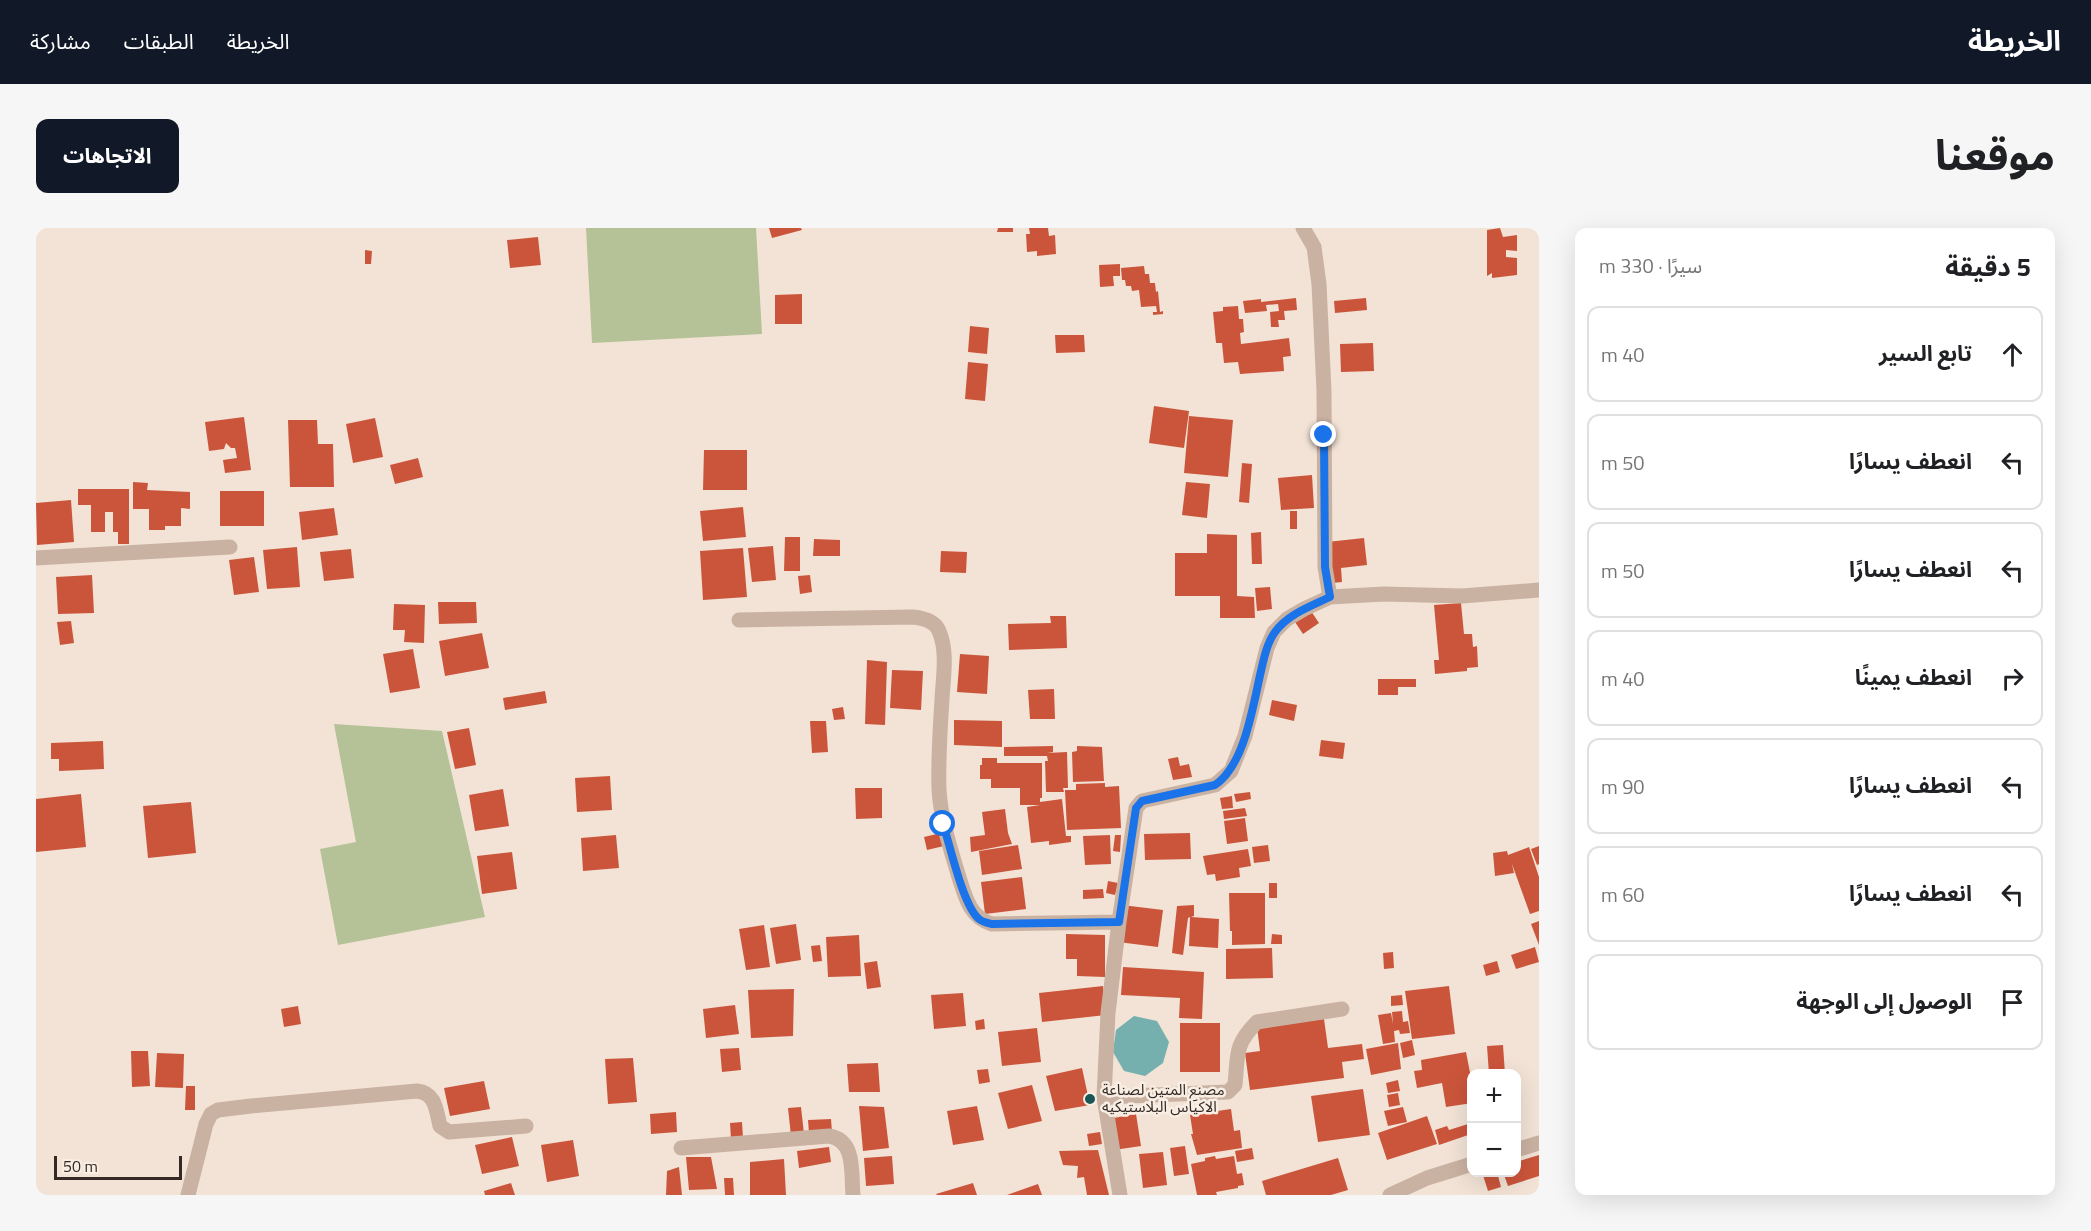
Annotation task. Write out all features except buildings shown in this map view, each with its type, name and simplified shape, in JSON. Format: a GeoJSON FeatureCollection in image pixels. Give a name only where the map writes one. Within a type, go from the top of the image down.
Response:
{"type":"FeatureCollection","features":[{"type":"Feature","properties":{"kind":"street"},"geometry":{"type":"LineString","coordinates":[[1303,228],[1314,247],[1319,284],[1324,391],[1325,567],[1330,597]]}},
{"type":"Feature","properties":{"kind":"street"},"geometry":{"type":"LineString","coordinates":[[36,558],[230,547]]}},
{"type":"Feature","properties":{"kind":"street"},"geometry":{"type":"LineString","coordinates":[[1120,1195],[1104,1097],[1108,1013],[1136,808],[1142,801],[1215,785],[1224,780],[1231,771],[1245,736],[1267,648],[1274,632],[1287,619],[1330,597],[1384,594],[1462,596],[1539,591]]}},
{"type":"Feature","properties":{"kind":"street"},"geometry":{"type":"LineString","coordinates":[[739,620],[913,616],[927,619],[939,630],[943,648],[939,792],[943,824],[962,886],[973,912],[980,921],[992,924],[1119,922]]}},
{"type":"Feature","properties":{"kind":"street"},"geometry":{"type":"LineString","coordinates":[[1104,1097],[1228,1092],[1235,1085],[1238,1046],[1257,1022],[1342,1009]]}},
{"type":"Feature","properties":{"kind":"street"},"geometry":{"type":"LineString","coordinates":[[188,1195],[206,1124],[211,1114],[218,1110],[417,1091],[430,1095],[434,1101],[440,1126],[449,1132],[526,1126]]}},
{"type":"Feature","properties":{"kind":"street"},"geometry":{"type":"LineString","coordinates":[[681,1148],[829,1136],[838,1138],[849,1150],[853,1195]]}},
{"type":"Feature","properties":{"kind":"street"},"geometry":{"type":"LineString","coordinates":[[1521,1148],[1539,1143]]}},
{"type":"Feature","properties":{"kind":"street"},"geometry":{"type":"LineString","coordinates":[[1390,1195],[1427,1178],[1467,1166]]}},
{"type":"Feature","properties":{"kind":"green space"},"geometry":{"type":"Polygon","coordinates":[[[586,228],[756,228],[762,334],[592,343],[586,228]]]}},
{"type":"Feature","properties":{"kind":"green space"},"geometry":{"type":"Polygon","coordinates":[[[334,724],[442,731],[485,917],[338,945],[320,849],[356,842],[334,724]]]}},
{"type":"Feature","properties":{"kind":"water"},"geometry":{"type":"Polygon","coordinates":[[[1134,1016],[1157,1021],[1169,1042],[1163,1063],[1145,1076],[1124,1071],[1113,1052],[1116,1030],[1134,1016]]]}},
{"type":"Feature","properties":{"kind":"place","name":"مصنع المتين لصناعة الاكياس البلاستيكيه"},"geometry":{"type":"Point","coordinates":[1090,1099]}},
{"type":"Feature","properties":{"kind":"route"},"geometry":{"type":"LineString","coordinates":[[943,824],[962,886],[973,912],[980,921],[992,924],[1119,922],[1136,808],[1142,801],[1215,785],[1224,780],[1231,771],[1245,736],[1267,648],[1274,632],[1287,619],[1330,597],[1325,567],[1324,435]]}}]}
